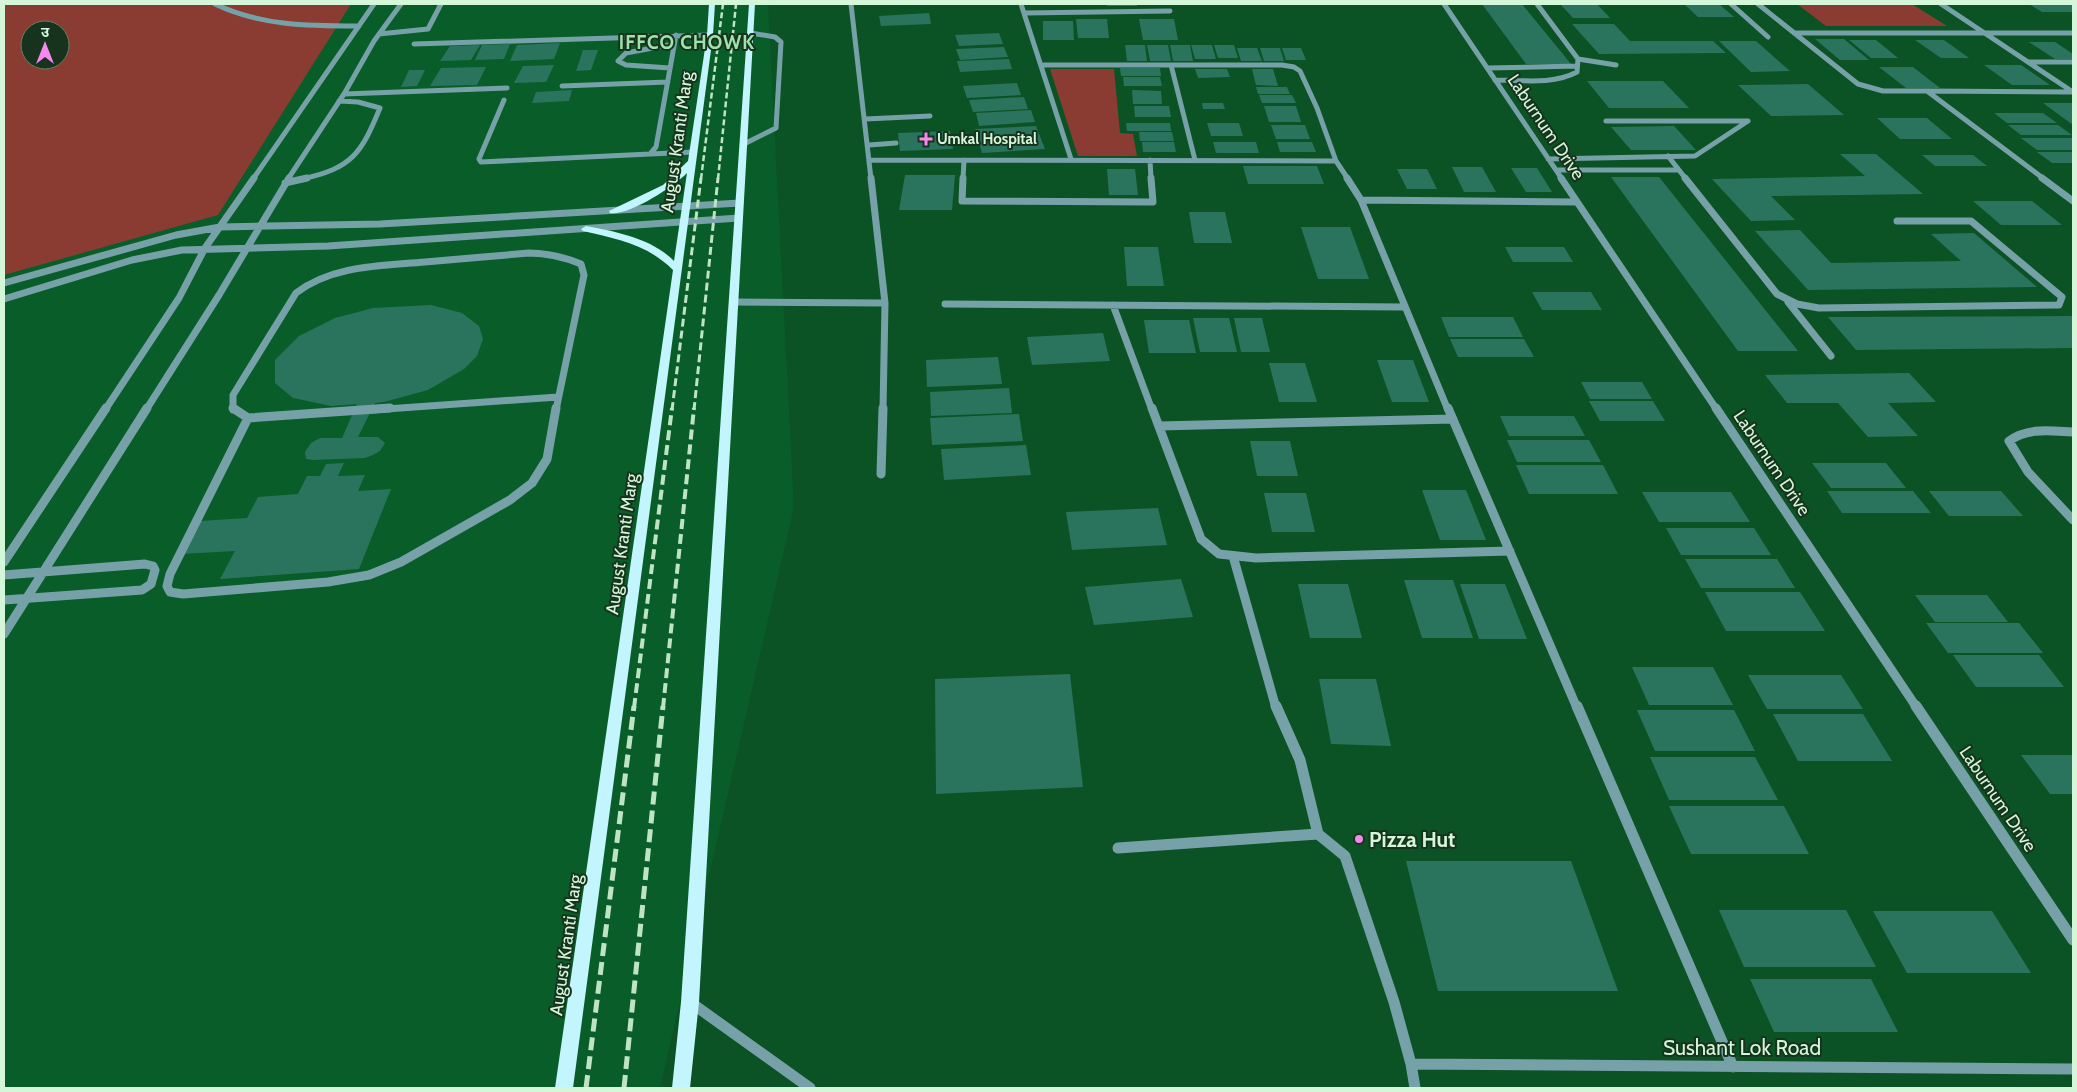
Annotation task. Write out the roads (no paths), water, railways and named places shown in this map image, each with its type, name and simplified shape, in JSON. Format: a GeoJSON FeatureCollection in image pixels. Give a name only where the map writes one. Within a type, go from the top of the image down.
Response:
{"type":"FeatureCollection","features":[{"type":"Feature","properties":{"kind":"main road","name":"August Kranti Marg"},"geometry":{"type":"LineString","coordinates":[[564,1088],[710,34],[712,4]]}},
{"type":"Feature","properties":{"kind":"main road"},"geometry":{"type":"LineString","coordinates":[[680,1088],[690,1002],[752,4]]}},
{"type":"Feature","properties":{"kind":"main road"},"geometry":{"type":"LineString","coordinates":[[613,211],[639,202],[662,190],[681,176],[693,156]]}},
{"type":"Feature","properties":{"kind":"main road"},"geometry":{"type":"LineString","coordinates":[[586,228],[625,237],[653,248],[665,256],[677,269]]}},
{"type":"Feature","properties":{"kind":"street"},"geometry":{"type":"LineString","coordinates":[[215,4],[245,16],[282,24],[359,26]]}},
{"type":"Feature","properties":{"kind":"street"},"geometry":{"type":"LineString","coordinates":[[4,562],[179,298],[205,248],[374,4]]}},
{"type":"Feature","properties":{"kind":"street"},"geometry":{"type":"LineString","coordinates":[[4,634],[248,247],[285,184],[344,94],[379,34],[401,4]]}},
{"type":"Feature","properties":{"kind":"street"},"geometry":{"type":"LineString","coordinates":[[379,34],[428,29],[441,4]]}},
{"type":"Feature","properties":{"kind":"street"},"geometry":{"type":"LineString","coordinates":[[851,4],[869,145],[885,303],[881,474]]}},
{"type":"Feature","properties":{"kind":"street"},"geometry":{"type":"LineString","coordinates":[[1021,4],[1071,159]]}},
{"type":"Feature","properties":{"kind":"street","name":"Laburnum Drive"},"geometry":{"type":"LineString","coordinates":[[1444,4],[2073,940]]}},
{"type":"Feature","properties":{"kind":"street"},"geometry":{"type":"LineString","coordinates":[[1495,80],[1550,79],[1573,76],[1577,72],[1578,59],[1538,4]]}},
{"type":"Feature","properties":{"kind":"street"},"geometry":{"type":"LineString","coordinates":[[1731,4],[1768,37]]}},
{"type":"Feature","properties":{"kind":"street"},"geometry":{"type":"LineString","coordinates":[[1758,4],[1858,84],[1867,89],[2073,92]]}},
{"type":"Feature","properties":{"kind":"street"},"geometry":{"type":"LineString","coordinates":[[1941,4],[2073,92]]}},
{"type":"Feature","properties":{"kind":"street"},"geometry":{"type":"LineString","coordinates":[[1024,14],[1170,11]]}},
{"type":"Feature","properties":{"kind":"street"},"geometry":{"type":"LineString","coordinates":[[1794,34],[2073,33]]}},
{"type":"Feature","properties":{"kind":"street"},"geometry":{"type":"LineString","coordinates":[[414,44],[710,34]]}},
{"type":"Feature","properties":{"kind":"street"},"geometry":{"type":"LineString","coordinates":[[744,144],[776,128],[781,42],[775,37],[751,34]]}},
{"type":"Feature","properties":{"kind":"street"},"geometry":{"type":"LineString","coordinates":[[650,154],[656,147],[676,35]]}},
{"type":"Feature","properties":{"kind":"street"},"geometry":{"type":"LineString","coordinates":[[670,68],[626,65],[618,61],[626,53],[674,44]]}},
{"type":"Feature","properties":{"kind":"street"},"geometry":{"type":"LineString","coordinates":[[1578,59],[1616,65]]}},
{"type":"Feature","properties":{"kind":"street"},"geometry":{"type":"LineString","coordinates":[[2028,62],[2073,62]]}},
{"type":"Feature","properties":{"kind":"street"},"geometry":{"type":"LineString","coordinates":[[1041,65],[1282,65],[1294,67],[1300,71],[1311,93],[1336,161],[1361,200],[1452,419],[1734,1067]]}},
{"type":"Feature","properties":{"kind":"street"},"geometry":{"type":"LineString","coordinates":[[1171,65],[1195,160]]}},
{"type":"Feature","properties":{"kind":"street"},"geometry":{"type":"LineString","coordinates":[[1487,68],[1577,66]]}},
{"type":"Feature","properties":{"kind":"street"},"geometry":{"type":"LineString","coordinates":[[562,86],[668,82]]}},
{"type":"Feature","properties":{"kind":"street"},"geometry":{"type":"LineString","coordinates":[[344,94],[507,88]]}},
{"type":"Feature","properties":{"kind":"street"},"geometry":{"type":"LineString","coordinates":[[1927,91],[2073,201]]}},
{"type":"Feature","properties":{"kind":"street"},"geometry":{"type":"LineString","coordinates":[[504,100],[479,159],[481,162],[650,154],[693,156]]}},
{"type":"Feature","properties":{"kind":"street"},"geometry":{"type":"LineString","coordinates":[[285,184],[322,174],[345,164],[361,146],[370,132],[380,108],[358,102],[339,101]]}},
{"type":"Feature","properties":{"kind":"street"},"geometry":{"type":"LineString","coordinates":[[865,119],[930,116]]}},
{"type":"Feature","properties":{"kind":"street"},"geometry":{"type":"LineString","coordinates":[[1548,159],[1695,156],[1748,121],[1606,121]]}},
{"type":"Feature","properties":{"kind":"street"},"geometry":{"type":"LineString","coordinates":[[869,145],[896,143]]}},
{"type":"Feature","properties":{"kind":"street"},"geometry":{"type":"LineString","coordinates":[[1668,156],[1777,294],[1787,301],[1831,356]]}},
{"type":"Feature","properties":{"kind":"street"},"geometry":{"type":"LineString","coordinates":[[870,160],[1336,161]]}},
{"type":"Feature","properties":{"kind":"street"},"geometry":{"type":"LineString","coordinates":[[964,160],[962,201],[1153,202],[1150,160]]}},
{"type":"Feature","properties":{"kind":"street"},"geometry":{"type":"LineString","coordinates":[[1556,170],[1678,170]]}},
{"type":"Feature","properties":{"kind":"street"},"geometry":{"type":"LineString","coordinates":[[1361,200],[1576,202]]}},
{"type":"Feature","properties":{"kind":"street"},"geometry":{"type":"LineString","coordinates":[[4,283],[176,235],[220,227],[380,224],[740,203]]}},
{"type":"Feature","properties":{"kind":"street"},"geometry":{"type":"LineString","coordinates":[[4,299],[132,260],[205,248],[328,246],[739,218]]}},
{"type":"Feature","properties":{"kind":"street"},"geometry":{"type":"LineString","coordinates":[[1787,301],[1802,306],[1819,308],[2059,305],[2062,298],[1971,221],[1897,221]]}},
{"type":"Feature","properties":{"kind":"street"},"geometry":{"type":"LineString","coordinates":[[248,418],[170,574],[168,586],[170,592],[183,594],[328,582],[369,574],[400,562],[510,500],[532,483],[547,458],[584,275],[581,264],[567,257],[550,253],[529,253],[356,268],[330,274],[309,282],[296,294],[233,396],[233,410],[248,418],[558,397]]}},
{"type":"Feature","properties":{"kind":"street"},"geometry":{"type":"LineString","coordinates":[[734,302],[885,303]]}},
{"type":"Feature","properties":{"kind":"street"},"geometry":{"type":"LineString","coordinates":[[945,304],[1404,307]]}},
{"type":"Feature","properties":{"kind":"street"},"geometry":{"type":"LineString","coordinates":[[1113,305],[1201,539],[1219,554],[1256,558],[1510,551]]}},
{"type":"Feature","properties":{"kind":"street"},"geometry":{"type":"LineString","coordinates":[[1159,426],[1452,419]]}},
{"type":"Feature","properties":{"kind":"street"},"geometry":{"type":"LineString","coordinates":[[2073,432],[2016,434],[2009,441],[2013,452],[2023,465],[2073,520]]}},
{"type":"Feature","properties":{"kind":"street"},"geometry":{"type":"LineString","coordinates":[[1234,556],[1273,700],[1300,760],[1318,834],[1345,856],[1394,1002],[1411,1064],[1415,1088]]}},
{"type":"Feature","properties":{"kind":"street"},"geometry":{"type":"LineString","coordinates":[[4,575],[145,564],[153,566],[155,570],[151,584],[142,590],[25,600],[4,600]]}},
{"type":"Feature","properties":{"kind":"street"},"geometry":{"type":"LineString","coordinates":[[154,576],[170,574]]}},
{"type":"Feature","properties":{"kind":"street"},"geometry":{"type":"LineString","coordinates":[[1118,848],[1318,834]]}},
{"type":"Feature","properties":{"kind":"street"},"geometry":{"type":"LineString","coordinates":[[690,1002],[810,1088]]}},
{"type":"Feature","properties":{"kind":"street","name":"Sushant Lok Road"},"geometry":{"type":"LineString","coordinates":[[1411,1064],[2073,1069]]}},
{"type":"Feature","properties":{"kind":"railway"},"geometry":{"type":"LineString","coordinates":[[701,179],[723,4]]}},
{"type":"Feature","properties":{"kind":"railway"},"geometry":{"type":"LineString","coordinates":[[718,179],[736,4]]}},
{"type":"Feature","properties":{"kind":"railway"},"geometry":{"type":"LineString","coordinates":[[672,410],[701,178]]}},
{"type":"Feature","properties":{"kind":"railway"},"geometry":{"type":"LineString","coordinates":[[694,410],[718,178]]}},
{"type":"Feature","properties":{"kind":"railway"},"geometry":{"type":"LineString","coordinates":[[634,708],[672,408]]}},
{"type":"Feature","properties":{"kind":"railway"},"geometry":{"type":"LineString","coordinates":[[663,708],[694,408]]}},
{"type":"Feature","properties":{"kind":"railway"},"geometry":{"type":"LineString","coordinates":[[586,1088],[634,706]]}},
{"type":"Feature","properties":{"kind":"railway"},"geometry":{"type":"LineString","coordinates":[[624,1088],[663,706]]}},
{"type":"Feature","properties":{"kind":"place","name":"Umkal Hospital"},"geometry":{"type":"Point","coordinates":[926,139]}},
{"type":"Feature","properties":{"kind":"place","name":"Pizza Hut"},"geometry":{"type":"Point","coordinates":[1359,839]}},
{"type":"Feature","properties":{"kind":"district","name":"IFFCO CHOWK"},"geometry":{"type":"Point","coordinates":[687,42]}}]}
